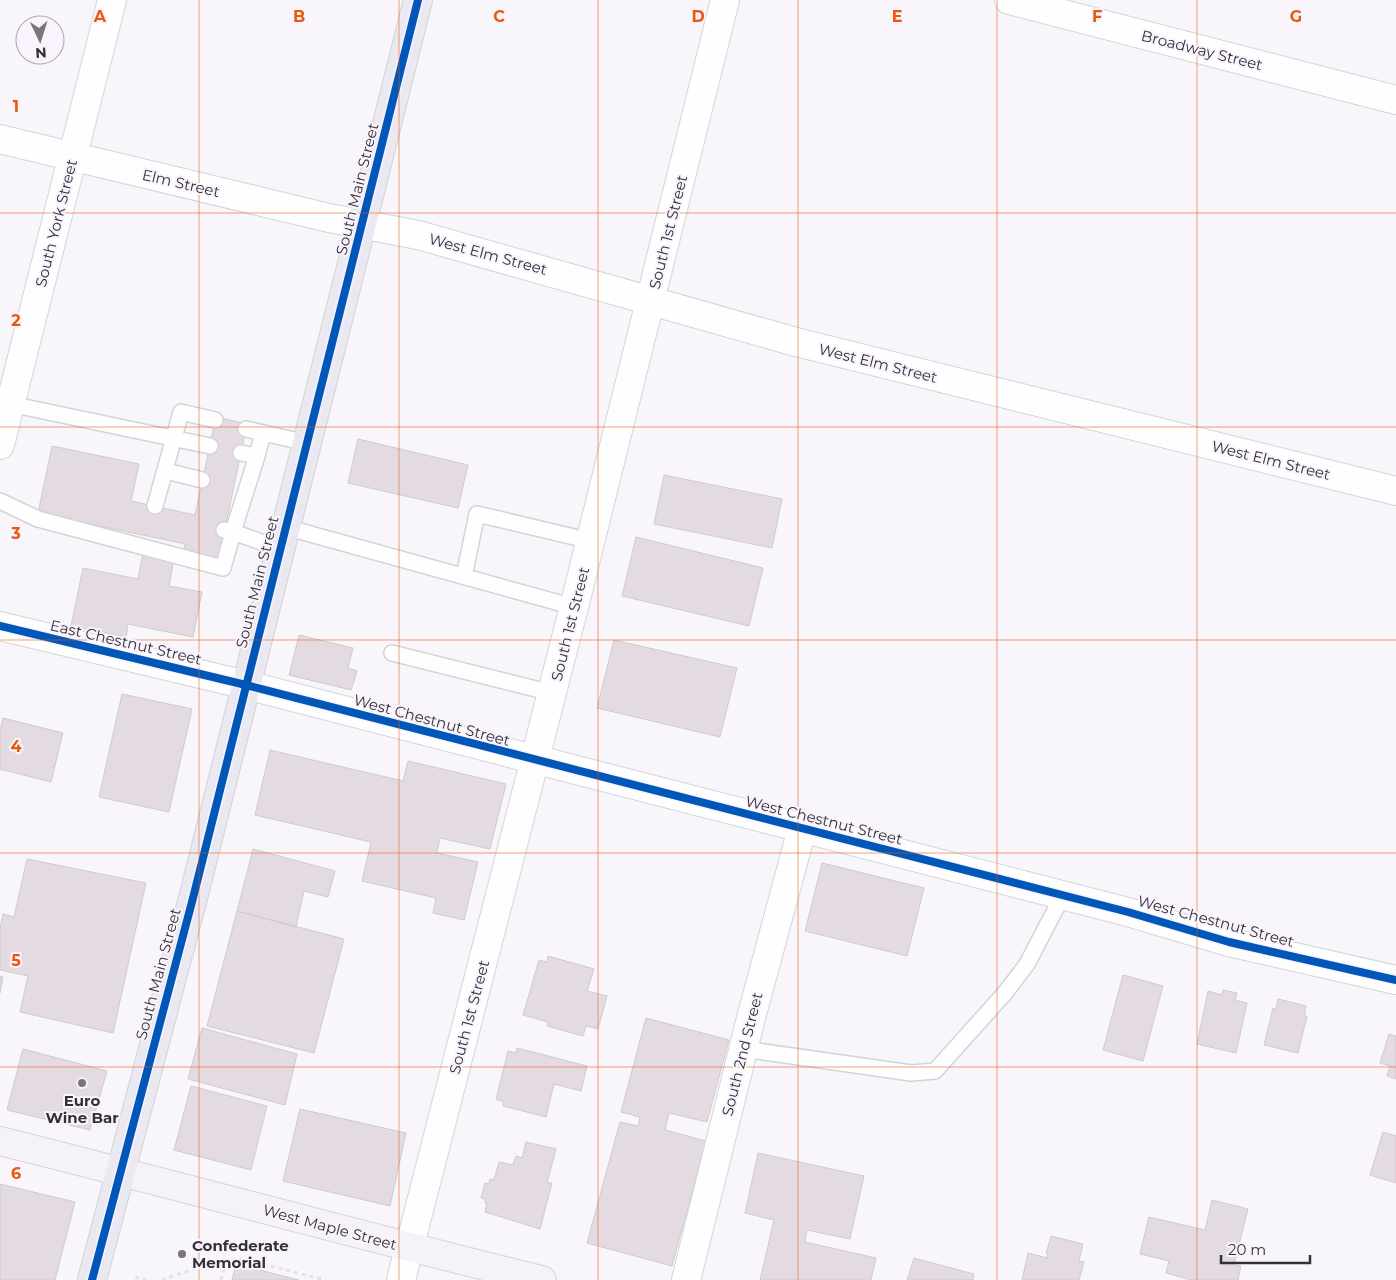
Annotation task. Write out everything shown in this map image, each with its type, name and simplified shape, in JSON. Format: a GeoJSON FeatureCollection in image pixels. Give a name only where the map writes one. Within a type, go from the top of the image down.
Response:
{"type":"FeatureCollection","features":[{"type":"Feature","properties":{"kind":"main road","name":"South Main Street"},"geometry":{"type":"LineString","coordinates":[[92,1280],[193,898],[418,0]]}},
{"type":"Feature","properties":{"kind":"main road","name":"West Maple Street"},"geometry":{"type":"LineString","coordinates":[[0,1141],[120,1169],[187,1190],[542,1280]]}},
{"type":"Feature","properties":{"kind":"street","name":"South York Street"},"geometry":{"type":"LineString","coordinates":[[0,445],[112,0]]}},
{"type":"Feature","properties":{"kind":"street","name":"South 1st Street"},"geometry":{"type":"LineString","coordinates":[[401,1280],[591,541],[725,0]]}},
{"type":"Feature","properties":{"kind":"street","name":"Broadway Street"},"geometry":{"type":"LineString","coordinates":[[1025,2],[1396,100]]}},
{"type":"Feature","properties":{"kind":"street","name":"Elm Street"},"geometry":{"type":"LineString","coordinates":[[0,139],[329,218],[363,224]]}},
{"type":"Feature","properties":{"kind":"street","name":"West Elm Street"},"geometry":{"type":"LineString","coordinates":[[363,224],[418,235],[796,342],[1396,491]]}},
{"type":"Feature","properties":{"kind":"street","name":"East Chestnut Street"},"geometry":{"type":"LineString","coordinates":[[0,626],[246,685]]}},
{"type":"Feature","properties":{"kind":"street","name":"West Chestnut Street"},"geometry":{"type":"LineString","coordinates":[[246,685],[535,761],[1063,895],[1229,942],[1396,980]]}},
{"type":"Feature","properties":{"kind":"street","name":"South 2nd Street"},"geometry":{"type":"LineString","coordinates":[[686,1280],[802,829]]}},
{"type":"Feature","properties":{"kind":"lane"},"geometry":{"type":"LineString","coordinates":[[10,404],[210,446]]}},
{"type":"Feature","properties":{"kind":"lane"},"geometry":{"type":"LineString","coordinates":[[155,506],[181,412],[215,420]]}},
{"type":"Feature","properties":{"kind":"lane"},"geometry":{"type":"LineString","coordinates":[[246,429],[307,443]]}},
{"type":"Feature","properties":{"kind":"lane"},"geometry":{"type":"LineString","coordinates":[[0,501],[38,519],[147,541],[223,568],[229,531],[240,489],[257,456],[263,433]]}},
{"type":"Feature","properties":{"kind":"lane"},"geometry":{"type":"LineString","coordinates":[[241,453],[257,456]]}},
{"type":"Feature","properties":{"kind":"lane"},"geometry":{"type":"LineString","coordinates":[[166,471],[202,480]]}},
{"type":"Feature","properties":{"kind":"lane"},"geometry":{"type":"LineString","coordinates":[[464,576],[477,514],[591,541]]}},
{"type":"Feature","properties":{"kind":"lane"},"geometry":{"type":"LineString","coordinates":[[229,531],[283,538],[464,576],[574,607]]}},
{"type":"Feature","properties":{"kind":"lane"},"geometry":{"type":"LineString","coordinates":[[392,653],[552,693]]}},
{"type":"Feature","properties":{"kind":"lane"},"geometry":{"type":"LineString","coordinates":[[744,1049],[910,1073],[935,1071],[1005,993],[1027,964],[1063,895]]}},
{"type":"Feature","properties":{"kind":"path"},"geometry":{"type":"LineString","coordinates":[[162,1280],[219,1264],[226,1265],[238,1258],[326,1280]]}},
{"type":"Feature","properties":{"kind":"path"},"geometry":{"type":"LineString","coordinates":[[221,1280],[226,1265]]}},
{"type":"Feature","properties":{"kind":"path"},"geometry":{"type":"LineString","coordinates":[[134,1277],[146,1280]]}},
{"type":"Feature","properties":{"kind":"building"},"geometry":{"type":"Polygon","coordinates":[[[216,417],[247,424],[218,562],[183,555],[185,544],[38,513],[52,446],[139,464],[131,501],[195,515],[216,417]]]}},
{"type":"Feature","properties":{"kind":"building"},"geometry":{"type":"Polygon","coordinates":[[[358,439],[468,465],[458,508],[348,483],[358,439]]]}},
{"type":"Feature","properties":{"kind":"building"},"geometry":{"type":"Polygon","coordinates":[[[664,475],[782,499],[772,548],[654,524],[664,475]]]}},
{"type":"Feature","properties":{"kind":"building"},"geometry":{"type":"Polygon","coordinates":[[[636,537],[763,568],[749,626],[622,596],[636,537]]]}},
{"type":"Feature","properties":{"kind":"building"},"geometry":{"type":"Polygon","coordinates":[[[143,553],[174,559],[169,586],[202,592],[193,637],[128,624],[126,637],[71,626],[83,568],[138,579],[143,553]]]}},
{"type":"Feature","properties":{"kind":"building"},"geometry":{"type":"Polygon","coordinates":[[[299,635],[353,648],[348,668],[357,671],[351,690],[289,675],[299,635]]]}},
{"type":"Feature","properties":{"kind":"building"},"geometry":{"type":"Polygon","coordinates":[[[614,640],[737,668],[720,737],[597,708],[614,640]]]}},
{"type":"Feature","properties":{"kind":"building"},"geometry":{"type":"Polygon","coordinates":[[[122,694],[192,709],[169,812],[99,797],[122,694]]]}},
{"type":"Feature","properties":{"kind":"building"},"geometry":{"type":"Polygon","coordinates":[[[3,718],[63,733],[51,782],[0,769],[0,731],[3,718]]]}},
{"type":"Feature","properties":{"kind":"building"},"geometry":{"type":"Polygon","coordinates":[[[270,750],[403,781],[408,761],[506,784],[490,849],[440,838],[437,853],[478,862],[464,920],[433,913],[436,898],[362,881],[371,842],[255,815],[270,750]]]}},
{"type":"Feature","properties":{"kind":"building"},"geometry":{"type":"Polygon","coordinates":[[[253,849],[335,871],[328,897],[304,891],[296,927],[237,911],[253,849]]]}},
{"type":"Feature","properties":{"kind":"building"},"geometry":{"type":"Polygon","coordinates":[[[27,859],[146,883],[113,1033],[20,1012],[28,976],[0,970],[0,928],[3,914],[14,917],[27,859]]]}},
{"type":"Feature","properties":{"kind":"building"},"geometry":{"type":"Polygon","coordinates":[[[822,863],[924,888],[907,956],[805,931],[822,863]]]}},
{"type":"Feature","properties":{"kind":"building"},"geometry":{"type":"Polygon","coordinates":[[[237,911],[344,939],[314,1053],[207,1026],[237,911]]]}},
{"type":"Feature","properties":{"kind":"building"},"geometry":{"type":"Polygon","coordinates":[[[548,956],[594,969],[587,991],[607,996],[598,1029],[586,1026],[583,1036],[547,1026],[548,1022],[523,1015],[539,960],[547,962],[548,956]]]}},
{"type":"Feature","properties":{"kind":"building"},"geometry":{"type":"Polygon","coordinates":[[[1123,975],[1163,986],[1143,1061],[1103,1050],[1123,975]]]}},
{"type":"Feature","properties":{"kind":"building"},"geometry":{"type":"Polygon","coordinates":[[[0,976],[3,977],[0,993],[0,976]]]}},
{"type":"Feature","properties":{"kind":"building"},"geometry":{"type":"Polygon","coordinates":[[[1223,990],[1237,993],[1235,1000],[1247,1003],[1236,1053],[1197,1044],[1208,991],[1222,995],[1223,990]]]}},
{"type":"Feature","properties":{"kind":"building"},"geometry":{"type":"Polygon","coordinates":[[[1278,999],[1306,1006],[1304,1016],[1307,1016],[1298,1053],[1264,1045],[1273,1008],[1276,1009],[1278,999]]]}},
{"type":"Feature","properties":{"kind":"building"},"geometry":{"type":"Polygon","coordinates":[[[646,1018],[729,1040],[707,1122],[669,1113],[665,1130],[706,1141],[672,1266],[587,1243],[620,1122],[638,1126],[640,1117],[621,1112],[646,1018]]]}},
{"type":"Feature","properties":{"kind":"building"},"geometry":{"type":"Polygon","coordinates":[[[202,1028],[297,1054],[285,1105],[188,1079],[202,1028]]]}},
{"type":"Feature","properties":{"kind":"building"},"geometry":{"type":"Polygon","coordinates":[[[1389,1034],[1396,1036],[1396,1079],[1387,1076],[1390,1066],[1380,1063],[1389,1034]]]}},
{"type":"Feature","properties":{"kind":"building"},"geometry":{"type":"Polygon","coordinates":[[[517,1048],[587,1066],[581,1091],[554,1084],[546,1117],[503,1106],[504,1102],[496,1099],[508,1051],[516,1053],[517,1048]]]}},
{"type":"Feature","properties":{"kind":"building"},"geometry":{"type":"Polygon","coordinates":[[[23,1049],[107,1071],[90,1130],[7,1110],[23,1049]]]}},
{"type":"Feature","properties":{"kind":"building"},"geometry":{"type":"Polygon","coordinates":[[[191,1086],[267,1106],[251,1170],[174,1150],[191,1086]]]}},
{"type":"Feature","properties":{"kind":"building"},"geometry":{"type":"Polygon","coordinates":[[[300,1109],[406,1133],[390,1206],[283,1181],[300,1109]]]}},
{"type":"Feature","properties":{"kind":"building"},"geometry":{"type":"Polygon","coordinates":[[[1383,1132],[1396,1136],[1396,1183],[1370,1175],[1383,1132]]]}},
{"type":"Feature","properties":{"kind":"building"},"geometry":{"type":"Polygon","coordinates":[[[526,1142],[556,1149],[547,1183],[552,1183],[540,1229],[485,1212],[487,1203],[485,1203],[485,1199],[481,1198],[485,1183],[489,1184],[490,1179],[494,1180],[499,1162],[513,1165],[516,1156],[522,1158],[526,1142]]]}},
{"type":"Feature","properties":{"kind":"building"},"geometry":{"type":"Polygon","coordinates":[[[758,1153],[864,1176],[850,1239],[807,1230],[805,1242],[876,1258],[871,1280],[760,1280],[774,1220],[745,1213],[758,1153]]]}},
{"type":"Feature","properties":{"kind":"building"},"geometry":{"type":"Polygon","coordinates":[[[0,1184],[75,1202],[55,1280],[0,1280],[0,1184]]]}},
{"type":"Feature","properties":{"kind":"building"},"geometry":{"type":"Polygon","coordinates":[[[1212,1200],[1248,1209],[1234,1265],[1241,1266],[1238,1280],[1191,1280],[1166,1273],[1169,1261],[1140,1254],[1149,1217],[1205,1230],[1212,1200]]]}},
{"type":"Feature","properties":{"kind":"building"},"geometry":{"type":"Polygon","coordinates":[[[1051,1236],[1083,1244],[1079,1261],[1084,1262],[1079,1280],[1022,1280],[1028,1253],[1047,1258],[1048,1254],[1046,1254],[1051,1236]]]}},
{"type":"Feature","properties":{"kind":"building"},"geometry":{"type":"Polygon","coordinates":[[[914,1258],[974,1274],[973,1280],[907,1280],[914,1258]]]}},
{"type":"Feature","properties":{"kind":"building"},"geometry":{"type":"Polygon","coordinates":[[[236,1264],[299,1280],[232,1280],[236,1264]]]}},
{"type":"Feature","properties":{"kind":"cycle path"},"geometry":{"type":"LineString","coordinates":[[92,1280],[193,898],[418,0]]}},
{"type":"Feature","properties":{"kind":"cycle path"},"geometry":{"type":"LineString","coordinates":[[0,626],[246,685],[1128,912],[1229,942],[1396,980]]}},
{"type":"Feature","properties":{"kind":"place","name":"Euro Wine Bar"},"geometry":{"type":"Point","coordinates":[82,1083]}},
{"type":"Feature","properties":{"kind":"place","name":"Confederate Memorial"},"geometry":{"type":"Point","coordinates":[182,1254]}}]}
